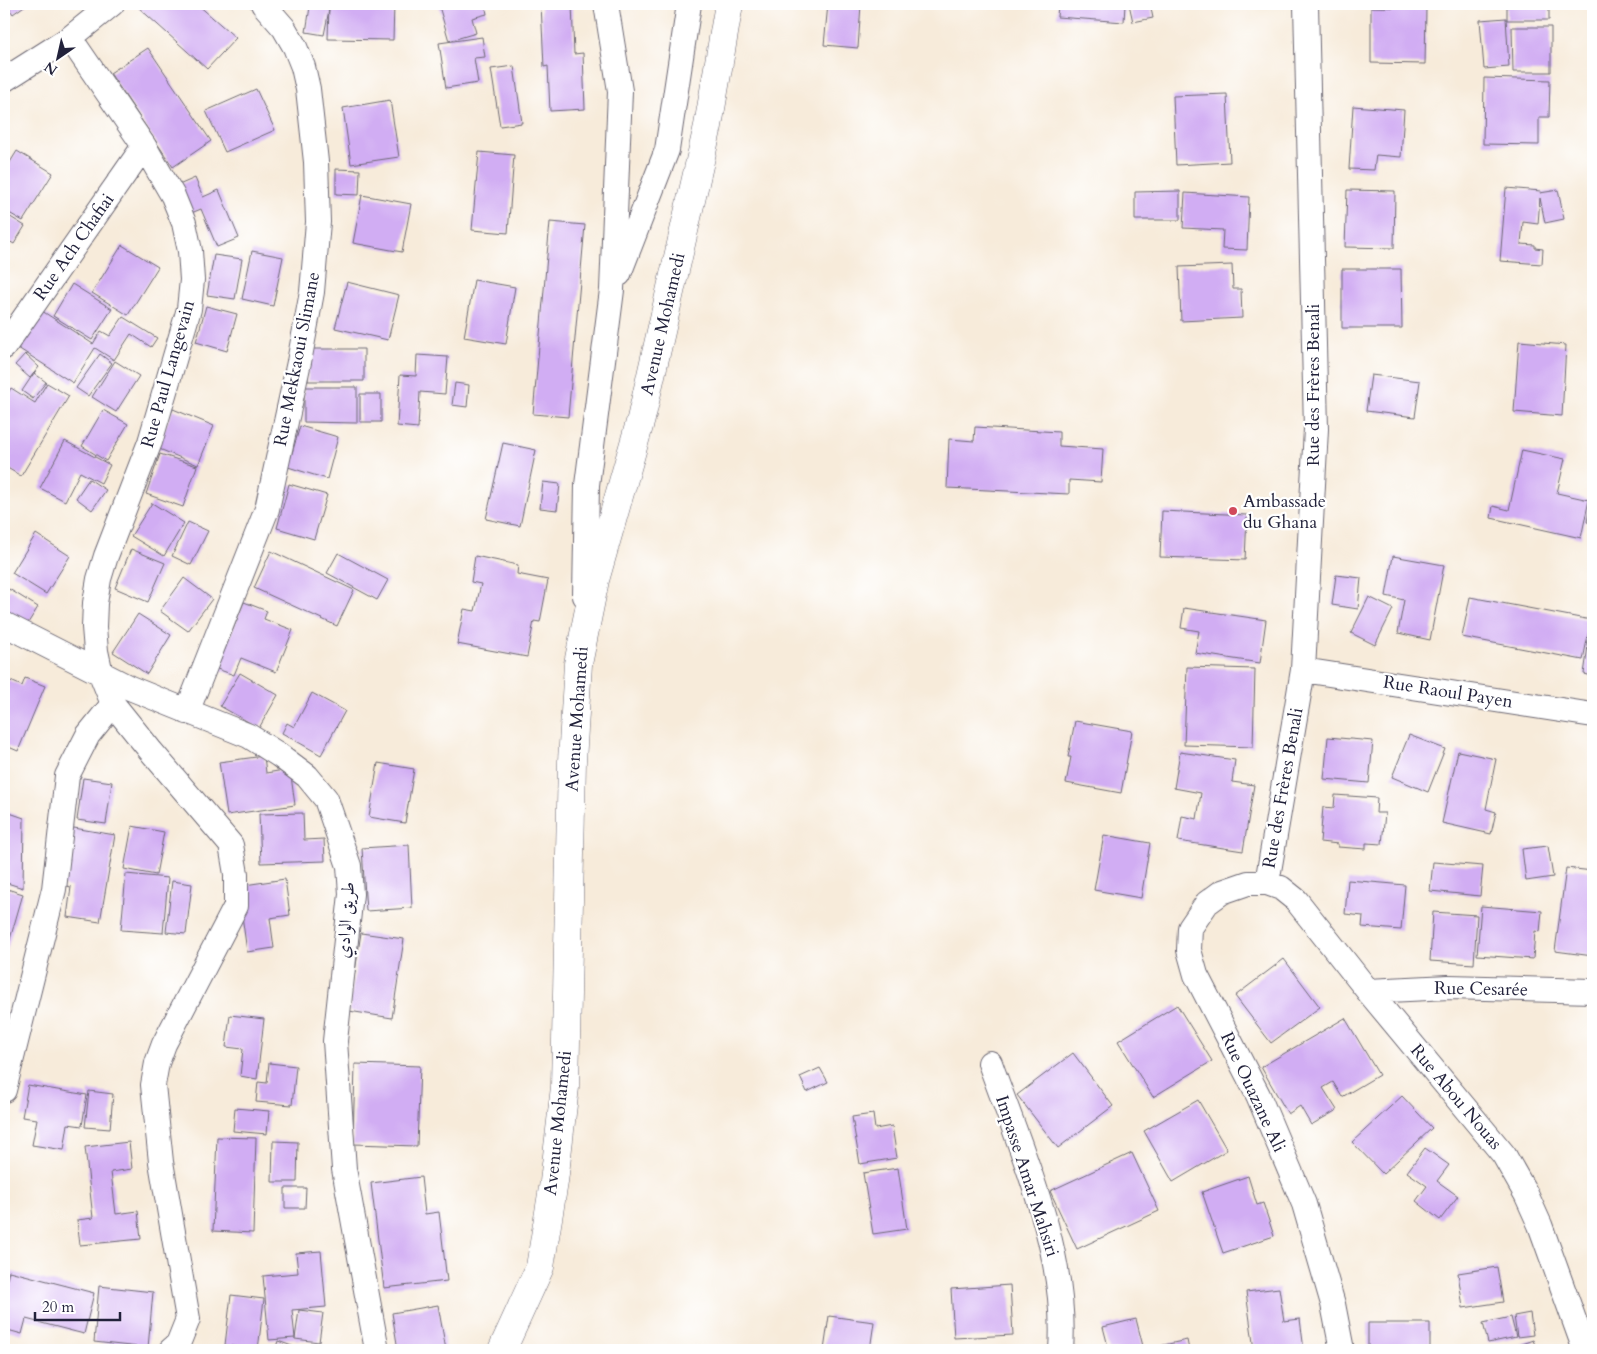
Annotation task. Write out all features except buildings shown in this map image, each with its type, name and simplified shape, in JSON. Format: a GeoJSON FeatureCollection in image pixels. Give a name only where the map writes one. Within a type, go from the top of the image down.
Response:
{"type":"FeatureCollection","features":[{"type":"Feature","properties":{"kind":"main road","name":"Avenue Mohamedi"},"geometry":{"type":"LineString","coordinates":[[502,1350],[540,1267],[554,1182],[565,1088],[572,762],[578,664],[595,580],[645,400],[708,126],[729,4]]}},
{"type":"Feature","properties":{"kind":"street"},"geometry":{"type":"LineString","coordinates":[[4,80],[70,38],[112,4]]}},
{"type":"Feature","properties":{"kind":"street","name":"Rue Mekkaoui Slimane"},"geometry":{"type":"LineString","coordinates":[[187,712],[267,509],[312,292],[318,222],[316,162],[308,89],[303,67],[295,47],[284,28],[263,4]]}},
{"type":"Feature","properties":{"kind":"street"},"geometry":{"type":"LineString","coordinates":[[584,634],[587,485],[612,290],[620,91],[606,4]]}},
{"type":"Feature","properties":{"kind":"street"},"geometry":{"type":"LineString","coordinates":[[612,290],[667,150],[689,4]]}},
{"type":"Feature","properties":{"kind":"street","name":"Rue des Frères Benali"},"geometry":{"type":"LineString","coordinates":[[1267,883],[1303,670],[1316,429],[1306,4]]}},
{"type":"Feature","properties":{"kind":"street","name":"Rue Paul Langevain"},"geometry":{"type":"LineString","coordinates":[[70,38],[144,146],[173,196],[184,223],[190,251],[192,280],[189,309],[150,442],[99,579],[94,627],[96,651],[101,674],[113,704],[231,845],[236,874],[236,906],[164,1044],[157,1063],[153,1085],[161,1162],[188,1319],[178,1344],[171,1350]]}},
{"type":"Feature","properties":{"kind":"street","name":"Rue Ach Chafiai"},"geometry":{"type":"LineString","coordinates":[[4,347],[144,146]]}},
{"type":"Feature","properties":{"kind":"street","name":"طريق الوادي"},"geometry":{"type":"LineString","coordinates":[[4,624],[101,674],[187,712],[249,736],[307,776],[326,799],[349,866],[351,894],[335,1041],[344,1169],[377,1350]]}},
{"type":"Feature","properties":{"kind":"street","name":"Rue Raoul Payen"},"geometry":{"type":"LineString","coordinates":[[1303,670],[1593,715]]}},
{"type":"Feature","properties":{"kind":"street"},"geometry":{"type":"LineString","coordinates":[[4,1090],[54,889],[67,776],[88,736],[113,704]]}},
{"type":"Feature","properties":{"kind":"street","name":"Rue Ouazane Ali"},"geometry":{"type":"LineString","coordinates":[[1267,883],[1248,883],[1222,892],[1207,903],[1190,928],[1189,950],[1196,975],[1258,1095],[1304,1204],[1333,1304],[1342,1350]]}},
{"type":"Feature","properties":{"kind":"street","name":"Rue Abou Nouas"},"geometry":{"type":"LineString","coordinates":[[1267,883],[1280,888],[1296,900],[1368,992],[1504,1155],[1526,1194],[1540,1225],[1585,1350]]}},
{"type":"Feature","properties":{"kind":"street","name":"Rue Cesarée"},"geometry":{"type":"LineString","coordinates":[[1368,992],[1448,987],[1593,991]]}},
{"type":"Feature","properties":{"kind":"street","name":"Impasse Amar Mahsiri"},"geometry":{"type":"LineString","coordinates":[[990,1063],[1036,1191],[1056,1267],[1063,1324],[1061,1350]]}},
{"type":"Feature","properties":{"kind":"place","name":"Ambassade du Ghana"},"geometry":{"type":"Point","coordinates":[1233,511]}}]}
